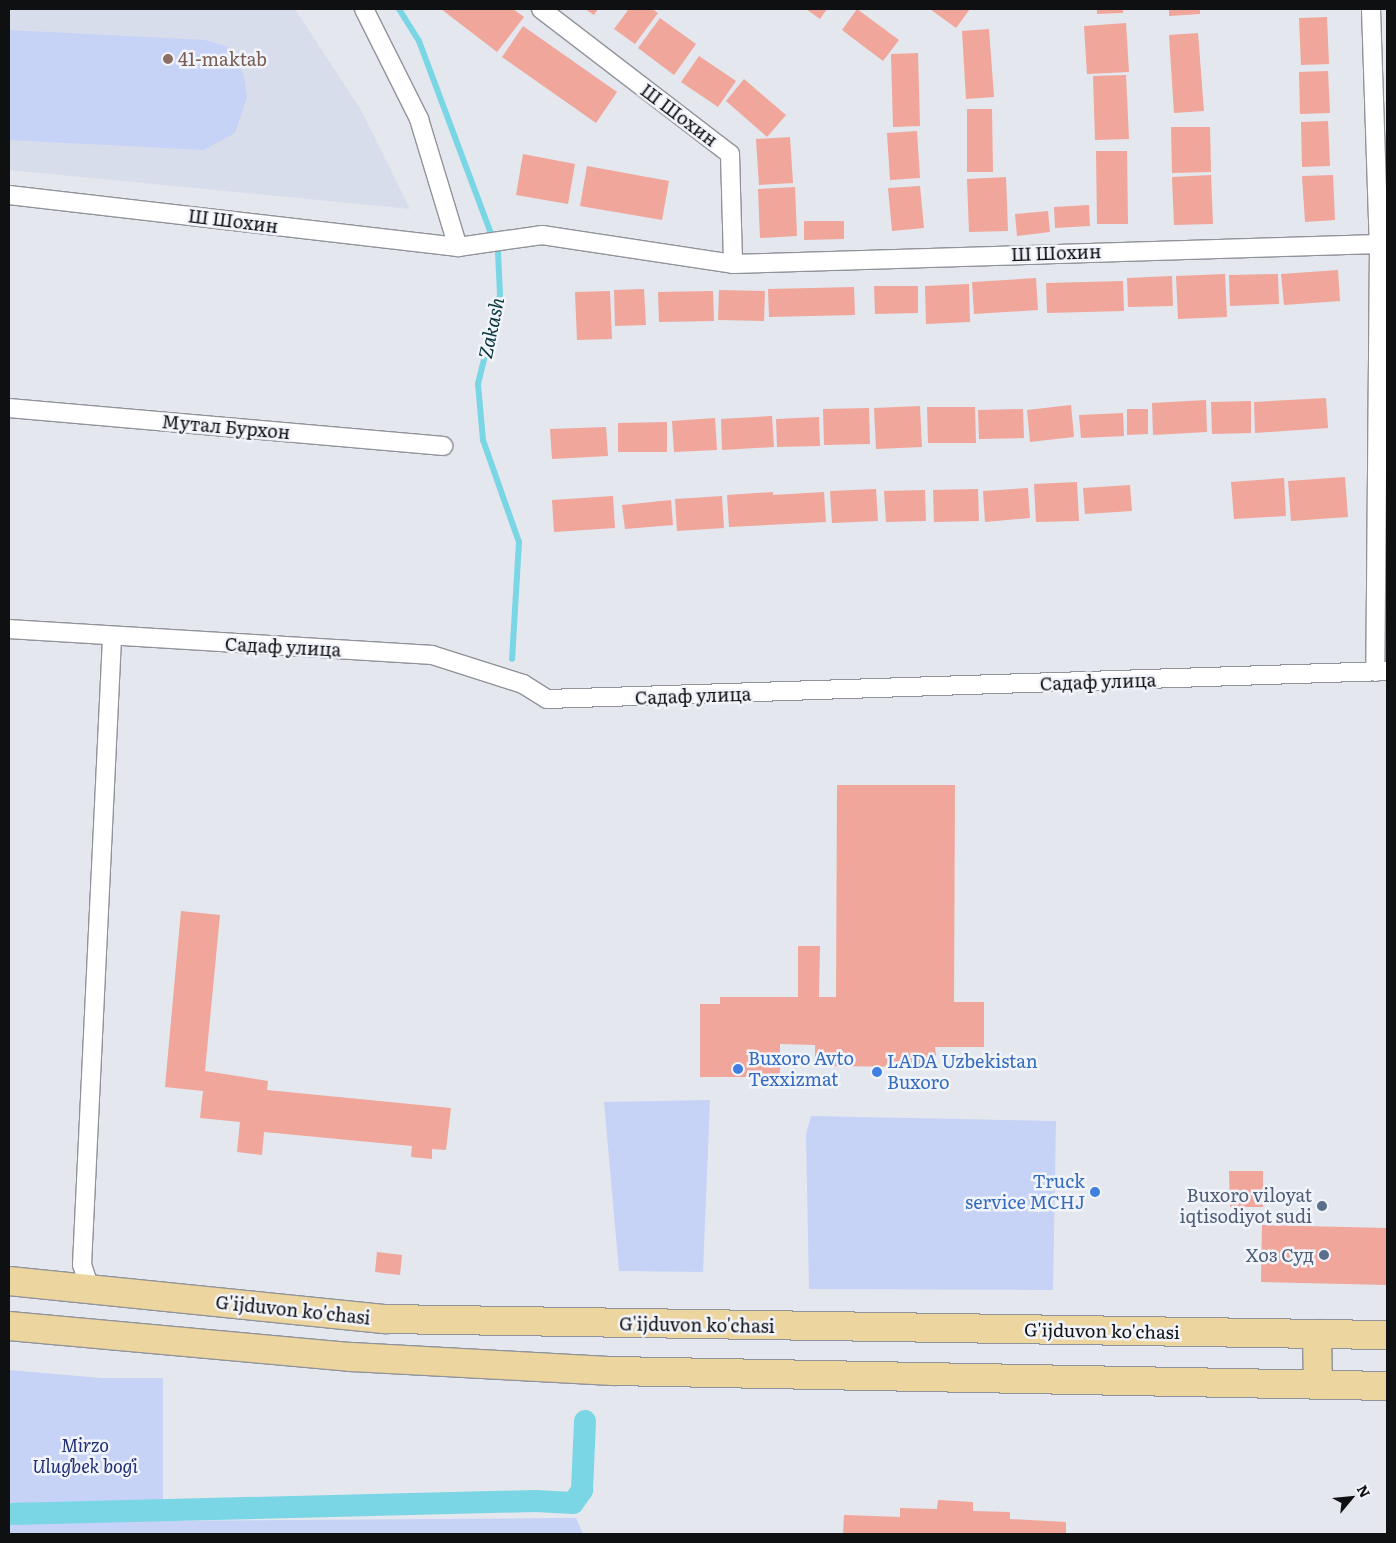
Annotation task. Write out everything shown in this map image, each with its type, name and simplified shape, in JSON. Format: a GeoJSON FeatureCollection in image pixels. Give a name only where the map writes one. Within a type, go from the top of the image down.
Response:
{"type":"FeatureCollection","features":[{"type":"Feature","properties":{"kind":"main road","name":"G'ijduvon ko'chasi"},"geometry":{"type":"LineString","coordinates":[[9,1281],[386,1320],[1387,1334]]}},
{"type":"Feature","properties":{"kind":"main road"},"geometry":{"type":"LineString","coordinates":[[9,1326],[352,1357],[613,1371],[1387,1386]]}},
{"type":"Feature","properties":{"kind":"main road"},"geometry":{"type":"LineString","coordinates":[[1317,1334],[1318,1384]]}},
{"type":"Feature","properties":{"kind":"street"},"geometry":{"type":"LineString","coordinates":[[364,9],[419,119],[458,247]]}},
{"type":"Feature","properties":{"kind":"street","name":"Ш Шохин"},"geometry":{"type":"LineString","coordinates":[[541,9],[730,154],[733,264]]}},
{"type":"Feature","properties":{"kind":"street"},"geometry":{"type":"LineString","coordinates":[[1371,9],[1379,244],[1381,671]]}},
{"type":"Feature","properties":{"kind":"street","name":"Ш Шохин"},"geometry":{"type":"LineString","coordinates":[[9,195],[458,247],[542,235],[733,264],[1379,244]]}},
{"type":"Feature","properties":{"kind":"street","name":"Мутал Бурхон"},"geometry":{"type":"LineString","coordinates":[[9,408],[443,446]]}},
{"type":"Feature","properties":{"kind":"street","name":"Садаф улица"},"geometry":{"type":"LineString","coordinates":[[9,629],[112,638],[432,655],[522,684],[547,699],[1381,671]]}},
{"type":"Feature","properties":{"kind":"street"},"geometry":{"type":"LineString","coordinates":[[90,1289],[82,1265],[112,638]]}},
{"type":"Feature","properties":{"kind":"shaded area","name":"41-maktab"},"geometry":{"type":"Polygon","coordinates":[[[9,9],[295,9],[361,110],[410,209],[9,170],[9,9]]]}},
{"type":"Feature","properties":{"kind":"green space"},"geometry":{"type":"Polygon","coordinates":[[[9,30],[205,40],[228,47],[244,76],[247,97],[235,133],[204,150],[9,140],[9,30]]]}},
{"type":"Feature","properties":{"kind":"green space"},"geometry":{"type":"Polygon","coordinates":[[[710,1100],[703,1272],[619,1271],[604,1102],[710,1100]]]}},
{"type":"Feature","properties":{"kind":"green space"},"geometry":{"type":"Polygon","coordinates":[[[811,1116],[1056,1121],[1053,1290],[809,1289],[806,1134],[811,1116]]]}},
{"type":"Feature","properties":{"kind":"green space","name":"Mirzo Ulugʻbek bogʻi"},"geometry":{"type":"Polygon","coordinates":[[[9,1370],[101,1378],[163,1378],[163,1521],[576,1518],[583,1534],[9,1534],[9,1370]]]}},
{"type":"Feature","properties":{"kind":"building"},"geometry":{"type":"Polygon","coordinates":[[[441,9],[513,9],[524,17],[497,52],[441,9]]]}},
{"type":"Feature","properties":{"kind":"building"},"geometry":{"type":"Polygon","coordinates":[[[585,9],[598,9],[594,15],[585,9]]]}},
{"type":"Feature","properties":{"kind":"building"},"geometry":{"type":"Polygon","coordinates":[[[629,9],[652,9],[658,13],[635,44],[614,29],[629,9]]]}},
{"type":"Feature","properties":{"kind":"building"},"geometry":{"type":"Polygon","coordinates":[[[806,9],[827,9],[820,19],[806,9]]]}},
{"type":"Feature","properties":{"kind":"building"},"geometry":{"type":"Polygon","coordinates":[[[857,9],[899,40],[883,61],[842,30],[857,9]]]}},
{"type":"Feature","properties":{"kind":"building"},"geometry":{"type":"Polygon","coordinates":[[[930,9],[970,9],[956,28],[930,9]]]}},
{"type":"Feature","properties":{"kind":"building"},"geometry":{"type":"Polygon","coordinates":[[[1097,9],[1123,9],[1123,13],[1097,14],[1097,9]]]}},
{"type":"Feature","properties":{"kind":"building"},"geometry":{"type":"Polygon","coordinates":[[[1169,9],[1200,9],[1200,14],[1169,16],[1169,9]]]}},
{"type":"Feature","properties":{"kind":"building"},"geometry":{"type":"Polygon","coordinates":[[[1327,17],[1329,64],[1301,65],[1299,18],[1327,17]]]}},
{"type":"Feature","properties":{"kind":"building"},"geometry":{"type":"Polygon","coordinates":[[[660,18],[696,44],[674,75],[638,48],[660,18]]]}},
{"type":"Feature","properties":{"kind":"building"},"geometry":{"type":"Polygon","coordinates":[[[1126,23],[1129,72],[1087,74],[1084,26],[1126,23]]]}},
{"type":"Feature","properties":{"kind":"building"},"geometry":{"type":"Polygon","coordinates":[[[523,26],[617,92],[596,123],[502,57],[523,26]]]}},
{"type":"Feature","properties":{"kind":"building"},"geometry":{"type":"Polygon","coordinates":[[[989,29],[994,97],[966,99],[962,31],[989,29]]]}},
{"type":"Feature","properties":{"kind":"building"},"geometry":{"type":"Polygon","coordinates":[[[1198,33],[1204,111],[1174,113],[1169,35],[1198,33]]]}},
{"type":"Feature","properties":{"kind":"building"},"geometry":{"type":"Polygon","coordinates":[[[918,53],[920,126],[893,127],[891,54],[918,53]]]}},
{"type":"Feature","properties":{"kind":"building"},"geometry":{"type":"Polygon","coordinates":[[[699,56],[736,81],[718,107],[681,82],[699,56]]]}},
{"type":"Feature","properties":{"kind":"building"},"geometry":{"type":"Polygon","coordinates":[[[1328,71],[1330,113],[1300,114],[1299,72],[1328,71]]]}},
{"type":"Feature","properties":{"kind":"building"},"geometry":{"type":"Polygon","coordinates":[[[1126,75],[1129,139],[1095,140],[1093,76],[1126,75]]]}},
{"type":"Feature","properties":{"kind":"building"},"geometry":{"type":"Polygon","coordinates":[[[744,79],[786,115],[767,137],[726,101],[744,79]]]}},
{"type":"Feature","properties":{"kind":"building"},"geometry":{"type":"Polygon","coordinates":[[[967,109],[992,109],[993,172],[967,172],[967,109]]]}},
{"type":"Feature","properties":{"kind":"building"},"geometry":{"type":"Polygon","coordinates":[[[1328,121],[1330,166],[1302,167],[1301,122],[1328,121]]]}},
{"type":"Feature","properties":{"kind":"building"},"geometry":{"type":"Polygon","coordinates":[[[1171,127],[1210,127],[1211,172],[1172,173],[1171,127]]]}},
{"type":"Feature","properties":{"kind":"building"},"geometry":{"type":"Polygon","coordinates":[[[917,131],[920,178],[890,180],[887,133],[917,131]]]}},
{"type":"Feature","properties":{"kind":"building"},"geometry":{"type":"Polygon","coordinates":[[[790,137],[793,183],[759,185],[756,139],[790,137]]]}},
{"type":"Feature","properties":{"kind":"building"},"geometry":{"type":"Polygon","coordinates":[[[1096,151],[1127,151],[1128,224],[1097,224],[1096,151]]]}},
{"type":"Feature","properties":{"kind":"building"},"geometry":{"type":"Polygon","coordinates":[[[523,154],[575,164],[568,204],[516,195],[523,154]]]}},
{"type":"Feature","properties":{"kind":"building"},"geometry":{"type":"Polygon","coordinates":[[[587,166],[669,181],[662,220],[580,206],[587,166]]]}},
{"type":"Feature","properties":{"kind":"building"},"geometry":{"type":"Polygon","coordinates":[[[1211,175],[1213,224],[1174,225],[1172,177],[1211,175]]]}},
{"type":"Feature","properties":{"kind":"building"},"geometry":{"type":"Polygon","coordinates":[[[1333,175],[1335,220],[1305,222],[1302,176],[1333,175]]]}},
{"type":"Feature","properties":{"kind":"building"},"geometry":{"type":"Polygon","coordinates":[[[1006,177],[1008,231],[969,232],[967,179],[1006,177]]]}},
{"type":"Feature","properties":{"kind":"building"},"geometry":{"type":"Polygon","coordinates":[[[920,186],[924,228],[892,231],[888,188],[920,186]]]}},
{"type":"Feature","properties":{"kind":"building"},"geometry":{"type":"Polygon","coordinates":[[[795,187],[797,236],[760,238],[758,189],[795,187]]]}},
{"type":"Feature","properties":{"kind":"building"},"geometry":{"type":"Polygon","coordinates":[[[1089,205],[1090,226],[1055,228],[1054,207],[1089,205]]]}},
{"type":"Feature","properties":{"kind":"building"},"geometry":{"type":"Polygon","coordinates":[[[1048,211],[1050,232],[1017,236],[1015,214],[1048,211]]]}},
{"type":"Feature","properties":{"kind":"building"},"geometry":{"type":"Polygon","coordinates":[[[804,221],[844,221],[844,239],[804,240],[804,221]]]}},
{"type":"Feature","properties":{"kind":"building"},"geometry":{"type":"Polygon","coordinates":[[[1338,270],[1340,301],[1284,305],[1281,274],[1338,270]]]}},
{"type":"Feature","properties":{"kind":"building"},"geometry":{"type":"Polygon","coordinates":[[[1225,274],[1227,317],[1178,319],[1176,276],[1225,274]]]}},
{"type":"Feature","properties":{"kind":"building"},"geometry":{"type":"Polygon","coordinates":[[[1278,274],[1279,304],[1230,306],[1229,275],[1278,274]]]}},
{"type":"Feature","properties":{"kind":"building"},"geometry":{"type":"Polygon","coordinates":[[[1172,276],[1173,306],[1128,307],[1127,278],[1172,276]]]}},
{"type":"Feature","properties":{"kind":"building"},"geometry":{"type":"Polygon","coordinates":[[[1036,278],[1038,310],[974,314],[972,282],[1036,278]]]}},
{"type":"Feature","properties":{"kind":"building"},"geometry":{"type":"Polygon","coordinates":[[[1123,281],[1124,311],[1047,313],[1046,283],[1123,281]]]}},
{"type":"Feature","properties":{"kind":"building"},"geometry":{"type":"Polygon","coordinates":[[[969,284],[970,322],[926,324],[925,286],[969,284]]]}},
{"type":"Feature","properties":{"kind":"building"},"geometry":{"type":"Polygon","coordinates":[[[874,286],[918,286],[918,313],[875,314],[874,286]]]}},
{"type":"Feature","properties":{"kind":"building"},"geometry":{"type":"Polygon","coordinates":[[[854,287],[855,315],[769,317],[768,289],[854,287]]]}},
{"type":"Feature","properties":{"kind":"building"},"geometry":{"type":"Polygon","coordinates":[[[644,289],[646,325],[615,326],[614,290],[644,289]]]}},
{"type":"Feature","properties":{"kind":"building"},"geometry":{"type":"Polygon","coordinates":[[[719,290],[765,291],[764,321],[718,320],[719,290]]]}},
{"type":"Feature","properties":{"kind":"building"},"geometry":{"type":"Polygon","coordinates":[[[610,291],[612,339],[577,340],[575,292],[610,291]]]}},
{"type":"Feature","properties":{"kind":"building"},"geometry":{"type":"Polygon","coordinates":[[[713,291],[714,321],[659,322],[658,292],[713,291]]]}},
{"type":"Feature","properties":{"kind":"building"},"geometry":{"type":"Polygon","coordinates":[[[1326,398],[1328,428],[1255,433],[1254,402],[1326,398]]]}},
{"type":"Feature","properties":{"kind":"building"},"geometry":{"type":"Polygon","coordinates":[[[1206,400],[1207,432],[1153,435],[1152,403],[1206,400]]]}},
{"type":"Feature","properties":{"kind":"building"},"geometry":{"type":"Polygon","coordinates":[[[1251,401],[1251,433],[1212,434],[1211,402],[1251,401]]]}},
{"type":"Feature","properties":{"kind":"building"},"geometry":{"type":"Polygon","coordinates":[[[1071,405],[1074,437],[1030,442],[1027,410],[1071,405]]]}},
{"type":"Feature","properties":{"kind":"building"},"geometry":{"type":"Polygon","coordinates":[[[920,406],[922,447],[876,449],[874,408],[920,406]]]}},
{"type":"Feature","properties":{"kind":"building"},"geometry":{"type":"Polygon","coordinates":[[[927,407],[975,407],[976,443],[928,443],[927,407]]]}},
{"type":"Feature","properties":{"kind":"building"},"geometry":{"type":"Polygon","coordinates":[[[869,408],[870,444],[824,445],[823,409],[869,408]]]}},
{"type":"Feature","properties":{"kind":"building"},"geometry":{"type":"Polygon","coordinates":[[[1023,409],[1024,438],[979,439],[978,410],[1023,409]]]}},
{"type":"Feature","properties":{"kind":"building"},"geometry":{"type":"Polygon","coordinates":[[[1127,409],[1148,409],[1148,434],[1127,435],[1127,409]]]}},
{"type":"Feature","properties":{"kind":"building"},"geometry":{"type":"Polygon","coordinates":[[[1123,413],[1124,436],[1081,438],[1079,415],[1123,413]]]}},
{"type":"Feature","properties":{"kind":"building"},"geometry":{"type":"Polygon","coordinates":[[[772,416],[774,447],[722,450],[721,419],[772,416]]]}},
{"type":"Feature","properties":{"kind":"building"},"geometry":{"type":"Polygon","coordinates":[[[819,417],[820,446],[777,447],[776,419],[819,417]]]}},
{"type":"Feature","properties":{"kind":"building"},"geometry":{"type":"Polygon","coordinates":[[[715,418],[717,450],[674,452],[672,421],[715,418]]]}},
{"type":"Feature","properties":{"kind":"building"},"geometry":{"type":"Polygon","coordinates":[[[667,422],[667,452],[618,452],[618,423],[667,422]]]}},
{"type":"Feature","properties":{"kind":"building"},"geometry":{"type":"Polygon","coordinates":[[[606,427],[608,456],[552,459],[550,429],[606,427]]]}},
{"type":"Feature","properties":{"kind":"building"},"geometry":{"type":"Polygon","coordinates":[[[1345,477],[1348,517],[1291,521],[1288,481],[1345,477]]]}},
{"type":"Feature","properties":{"kind":"building"},"geometry":{"type":"Polygon","coordinates":[[[1284,478],[1286,516],[1234,519],[1231,482],[1284,478]]]}},
{"type":"Feature","properties":{"kind":"building"},"geometry":{"type":"Polygon","coordinates":[[[1077,482],[1079,521],[1036,522],[1034,484],[1077,482]]]}},
{"type":"Feature","properties":{"kind":"building"},"geometry":{"type":"Polygon","coordinates":[[[1130,485],[1132,511],[1085,514],[1083,488],[1130,485]]]}},
{"type":"Feature","properties":{"kind":"building"},"geometry":{"type":"Polygon","coordinates":[[[1028,488],[1030,518],[985,522],[983,491],[1028,488]]]}},
{"type":"Feature","properties":{"kind":"building"},"geometry":{"type":"Polygon","coordinates":[[[876,489],[878,521],[832,523],[830,491],[876,489]]]}},
{"type":"Feature","properties":{"kind":"building"},"geometry":{"type":"Polygon","coordinates":[[[978,489],[979,521],[934,522],[933,490],[978,489]]]}},
{"type":"Feature","properties":{"kind":"building"},"geometry":{"type":"Polygon","coordinates":[[[925,490],[926,521],[886,522],[884,491],[925,490]]]}},
{"type":"Feature","properties":{"kind":"building"},"geometry":{"type":"Polygon","coordinates":[[[773,492],[773,495],[824,492],[826,522],[729,527],[727,495],[773,492]]]}},
{"type":"Feature","properties":{"kind":"building"},"geometry":{"type":"Polygon","coordinates":[[[613,496],[615,528],[554,532],[552,500],[613,496]]]}},
{"type":"Feature","properties":{"kind":"building"},"geometry":{"type":"Polygon","coordinates":[[[722,496],[724,528],[677,531],[675,499],[722,496]]]}},
{"type":"Feature","properties":{"kind":"building"},"geometry":{"type":"Polygon","coordinates":[[[671,500],[673,525],[625,529],[622,505],[671,500]]]}},
{"type":"Feature","properties":{"kind":"building"},"geometry":{"type":"Polygon","coordinates":[[[837,785],[955,785],[954,1002],[984,1002],[984,1047],[935,1047],[936,1055],[922,1067],[815,1066],[815,1045],[780,1044],[780,1077],[700,1077],[700,1004],[720,1004],[720,997],[798,997],[798,946],[820,946],[819,997],[836,997],[837,785]]]}},
{"type":"Feature","properties":{"kind":"building"},"geometry":{"type":"Polygon","coordinates":[[[181,911],[220,915],[205,1071],[268,1081],[267,1090],[451,1108],[446,1150],[432,1149],[432,1159],[411,1157],[412,1146],[264,1132],[262,1155],[237,1152],[240,1122],[200,1118],[203,1091],[165,1087],[181,911]]]}},
{"type":"Feature","properties":{"kind":"building"},"geometry":{"type":"Polygon","coordinates":[[[1229,1171],[1263,1171],[1263,1207],[1230,1207],[1229,1171]]]}},
{"type":"Feature","properties":{"kind":"building","name":"Хоз Суд"},"geometry":{"type":"Polygon","coordinates":[[[1262,1225],[1387,1228],[1387,1285],[1261,1282],[1262,1225]]]}},
{"type":"Feature","properties":{"kind":"building"},"geometry":{"type":"Polygon","coordinates":[[[377,1252],[402,1255],[400,1275],[375,1272],[377,1252]]]}},
{"type":"Feature","properties":{"kind":"building"},"geometry":{"type":"Polygon","coordinates":[[[938,1500],[973,1502],[973,1511],[1010,1512],[1010,1519],[1066,1522],[1066,1534],[843,1534],[844,1515],[900,1517],[900,1508],[937,1509],[938,1500]]]}},
{"type":"Feature","properties":{"kind":"waterway","name":"Zakash"},"geometry":{"type":"LineString","coordinates":[[399,9],[419,41],[498,252],[500,295],[478,384],[483,440],[519,542],[512,659]]}},
{"type":"Feature","properties":{"kind":"waterway"},"geometry":{"type":"LineString","coordinates":[[9,1514],[535,1501],[573,1503],[582,1490],[585,1421]]}},
{"type":"Feature","properties":{"kind":"place","name":"41-maktab"},"geometry":{"type":"Point","coordinates":[168,59]}},
{"type":"Feature","properties":{"kind":"place","name":"Buxoro Avto Texxizmat"},"geometry":{"type":"Point","coordinates":[738,1069]}},
{"type":"Feature","properties":{"kind":"place","name":"LADA Uzbekistan Buxoro"},"geometry":{"type":"Point","coordinates":[877,1072]}},
{"type":"Feature","properties":{"kind":"place","name":"Truck service MCHJ"},"geometry":{"type":"Point","coordinates":[1095,1192]}},
{"type":"Feature","properties":{"kind":"place","name":"Buxoro viloyat iqtisodiyot sudi"},"geometry":{"type":"Point","coordinates":[1322,1206]}},
{"type":"Feature","properties":{"kind":"place","name":"Хоз Суд"},"geometry":{"type":"Point","coordinates":[1324,1255]}}]}
